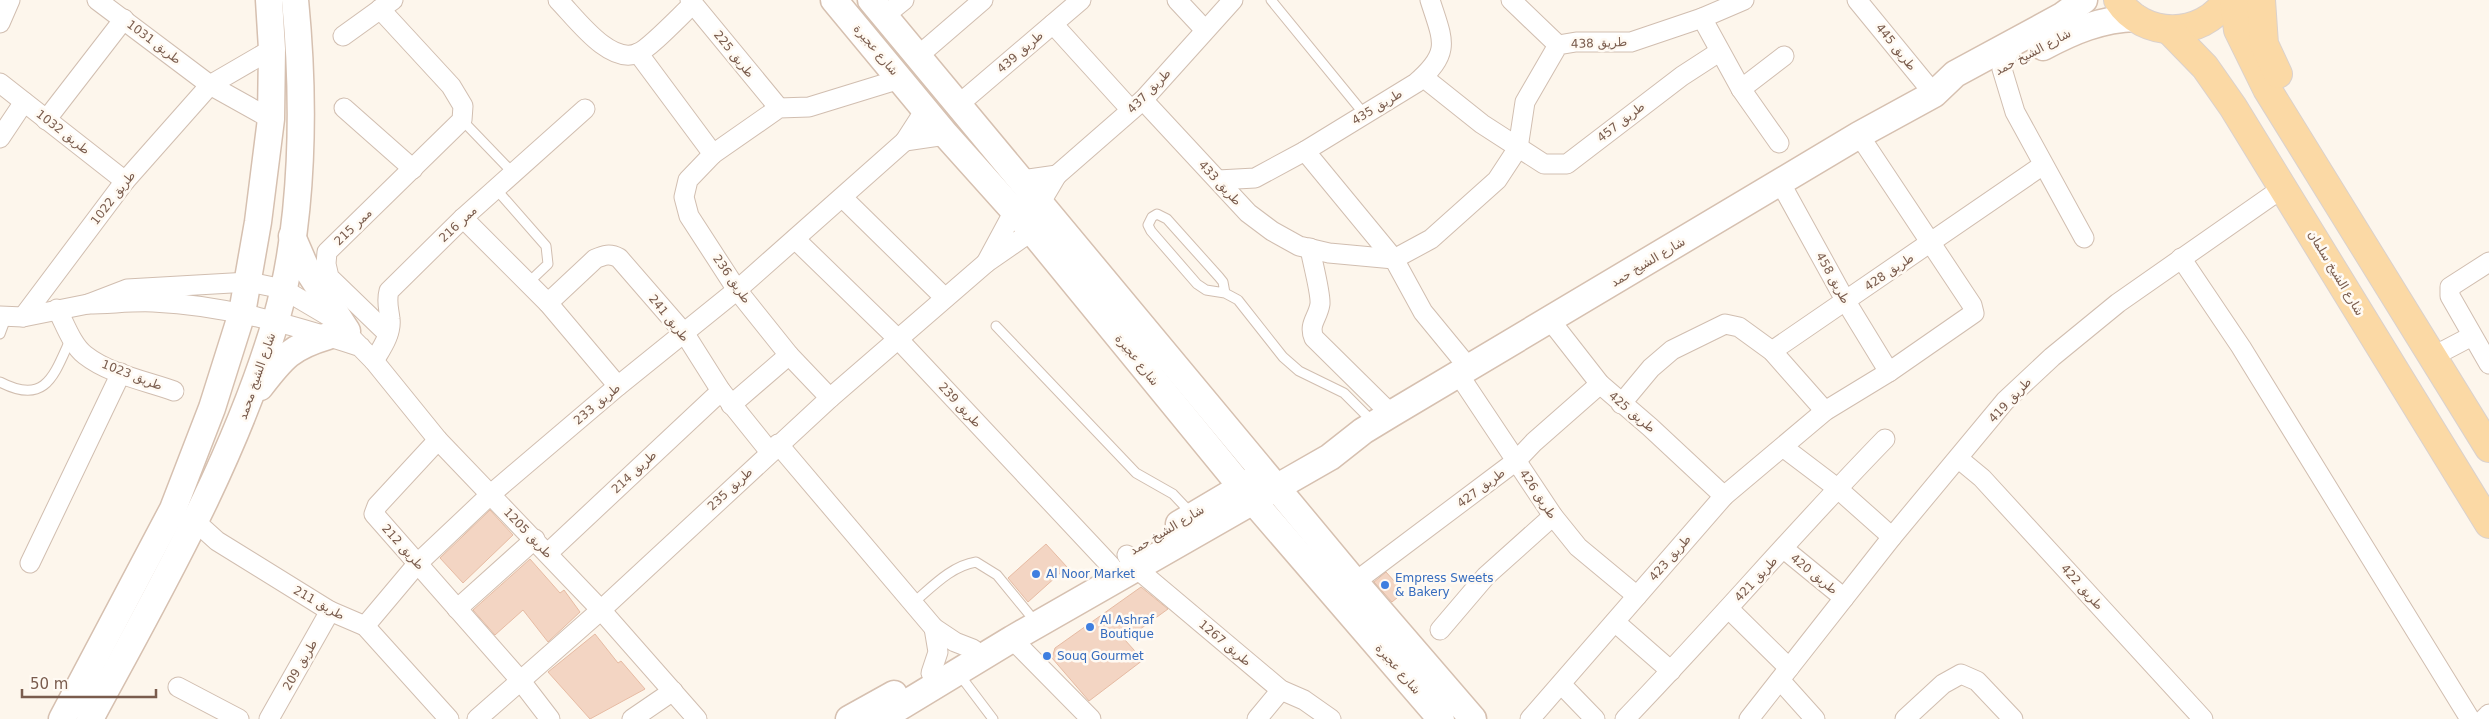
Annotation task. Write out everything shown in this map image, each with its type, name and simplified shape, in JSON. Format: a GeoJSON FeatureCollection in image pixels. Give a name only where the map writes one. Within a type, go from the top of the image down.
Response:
{"type":"FeatureCollection","features":[{"type":"Feature","properties":{"kind":"main road"},"geometry":{"type":"LineString","coordinates":[[2127,9],[2170,31],[2198,26],[2215,14],[2227,0]]}},
{"type":"Feature","properties":{"kind":"main road"},"geometry":{"type":"LineString","coordinates":[[2234,0],[2238,30],[2294,133],[2489,448]]}},
{"type":"Feature","properties":{"kind":"main road"},"geometry":{"type":"LineString","coordinates":[[2262,0],[2264,44],[2286,88],[2294,133]]}},
{"type":"Feature","properties":{"kind":"main road","name":"شارع الشيخ سلمان"},"geometry":{"type":"LineString","coordinates":[[2170,31],[2205,67],[2284,187],[2489,524]]}},
{"type":"Feature","properties":{"kind":"street"},"geometry":{"type":"LineString","coordinates":[[0,23],[10,0]]}},
{"type":"Feature","properties":{"kind":"street","name":"طريق 1031"},"geometry":{"type":"LineString","coordinates":[[97,0],[210,85]]}},
{"type":"Feature","properties":{"kind":"street"},"geometry":{"type":"LineString","coordinates":[[62,719],[173,509],[212,408],[242,313],[249,282],[271,119],[272,49],[269,0]]}},
{"type":"Feature","properties":{"kind":"street","name":"شارع الشيخ محمد"},"geometry":{"type":"LineString","coordinates":[[90,719],[196,522],[248,403],[276,320],[292,236],[299,166],[302,92],[294,0]]}},
{"type":"Feature","properties":{"kind":"street"},"geometry":{"type":"LineString","coordinates":[[558,0],[598,41],[612,52],[625,55],[638,53],[692,2]]}},
{"type":"Feature","properties":{"kind":"street","name":"شارع عجيرة"},"geometry":{"type":"LineString","coordinates":[[834,0],[946,135],[1032,231],[1246,494],[1441,719]]}},
{"type":"Feature","properties":{"kind":"street"},"geometry":{"type":"LineString","coordinates":[[918,56],[983,0]]}},
{"type":"Feature","properties":{"kind":"street"},"geometry":{"type":"LineString","coordinates":[[1177,0],[1205,30]]}},
{"type":"Feature","properties":{"kind":"street","name":"طريق 437"},"geometry":{"type":"LineString","coordinates":[[1041,202],[1056,175],[1137,105],[1233,0]]}},
{"type":"Feature","properties":{"kind":"street","name":"طريق 435"},"geometry":{"type":"LineString","coordinates":[[1218,180],[1255,178],[1305,151],[1423,77],[1431,70],[1441,54],[1442,39],[1430,0]]}},
{"type":"Feature","properties":{"kind":"street"},"geometry":{"type":"LineString","coordinates":[[1510,0],[1558,45]]}},
{"type":"Feature","properties":{"kind":"street","name":"طريق 438"},"geometry":{"type":"LineString","coordinates":[[1518,148],[1525,102],[1558,45],[1576,42],[1631,42],[1702,18],[1744,0]]}},
{"type":"Feature","properties":{"kind":"street","name":"طريق 445"},"geometry":{"type":"LineString","coordinates":[[1857,0],[1934,94]]}},
{"type":"Feature","properties":{"kind":"street","name":"شارع الشيخ حمد"},"geometry":{"type":"LineString","coordinates":[[880,719],[1012,639],[1123,566],[1246,494],[1271,481],[1330,457],[1376,423],[1859,135],[1934,94],[1955,74],[2062,16],[2084,0]]}},
{"type":"Feature","properties":{"kind":"street","name":"طريق 225"},"geometry":{"type":"LineString","coordinates":[[692,2],[779,108]]}},
{"type":"Feature","properties":{"kind":"street","name":"طريق 439"},"geometry":{"type":"LineString","coordinates":[[958,105],[1053,24],[1075,2]]}},
{"type":"Feature","properties":{"kind":"street"},"geometry":{"type":"LineString","coordinates":[[343,36],[386,5],[451,86],[463,106],[462,120]]}},
{"type":"Feature","properties":{"kind":"street","name":"شارع عجيرة"},"geometry":{"type":"LineString","coordinates":[[886,5],[918,56],[958,105],[1041,202],[1355,582],[1473,719]]}},
{"type":"Feature","properties":{"kind":"street","name":"شارع الشيخ حمد"},"geometry":{"type":"LineString","coordinates":[[1934,94],[1962,91],[2075,30],[2113,19],[2127,9]]}},
{"type":"Feature","properties":{"kind":"street"},"geometry":{"type":"LineString","coordinates":[[1702,18],[1741,89],[1779,143]]}},
{"type":"Feature","properties":{"kind":"street"},"geometry":{"type":"LineString","coordinates":[[46,120],[124,20]]}},
{"type":"Feature","properties":{"kind":"street","name":"طريق 433"},"geometry":{"type":"LineString","coordinates":[[1053,24],[1218,180],[1248,213],[1272,231],[1299,246],[1394,259]]}},
{"type":"Feature","properties":{"kind":"street"},"geometry":{"type":"LineString","coordinates":[[2012,43],[2002,69],[2015,112],[2084,238]]}},
{"type":"Feature","properties":{"kind":"street","name":"طريق 1022"},"geometry":{"type":"LineString","coordinates":[[7,321],[210,85],[272,49]]}},
{"type":"Feature","properties":{"kind":"street","name":"طريق 457"},"geometry":{"type":"LineString","coordinates":[[1423,77],[1482,124],[1544,164],[1567,164],[1682,76],[1719,52]]}},
{"type":"Feature","properties":{"kind":"street"},"geometry":{"type":"LineString","coordinates":[[638,53],[713,154],[779,108],[819,105],[900,79]]}},
{"type":"Feature","properties":{"kind":"street"},"geometry":{"type":"LineString","coordinates":[[1741,89],[1784,56]]}},
{"type":"Feature","properties":{"kind":"street","name":"طريق 1032"},"geometry":{"type":"LineString","coordinates":[[0,83],[125,182]]}},
{"type":"Feature","properties":{"kind":"street"},"geometry":{"type":"LineString","coordinates":[[210,85],[271,119]]}},
{"type":"Feature","properties":{"kind":"street"},"geometry":{"type":"LineString","coordinates":[[0,138],[24,102]]}},
{"type":"Feature","properties":{"kind":"street"},"geometry":{"type":"LineString","coordinates":[[344,108],[413,169]]}},
{"type":"Feature","properties":{"kind":"street","name":"ممر 216"},"geometry":{"type":"LineString","coordinates":[[374,361],[388,334],[391,321],[386,300],[389,291],[464,218],[585,109]]}},
{"type":"Feature","properties":{"kind":"street","name":"طريق 233"},"geometry":{"type":"LineString","coordinates":[[366,626],[418,563],[491,494],[618,386],[738,290],[843,198],[905,141],[925,110]]}},
{"type":"Feature","properties":{"kind":"street","name":"ممر 215"},"geometry":{"type":"LineString","coordinates":[[388,334],[329,277],[326,264],[327,252],[462,120]]}},
{"type":"Feature","properties":{"kind":"street"},"geometry":{"type":"LineString","coordinates":[[905,141],[946,135]]}},
{"type":"Feature","properties":{"kind":"street"},"geometry":{"type":"LineString","coordinates":[[1859,135],[1931,243]]}},
{"type":"Feature","properties":{"kind":"street"},"geometry":{"type":"LineString","coordinates":[[1394,259],[1432,239],[1497,180],[1518,148]]}},
{"type":"Feature","properties":{"kind":"street","name":"طريق 426"},"geometry":{"type":"LineString","coordinates":[[1305,151],[1394,259],[1422,312],[1464,371],[1516,462],[1552,516],[1578,547],[1637,596]]}},
{"type":"Feature","properties":{"kind":"street","name":"طريق 236"},"geometry":{"type":"LineString","coordinates":[[713,154],[688,180],[684,197],[689,216],[738,290],[790,355],[830,398]]}},
{"type":"Feature","properties":{"kind":"street","name":"طريق 428"},"geometry":{"type":"LineString","coordinates":[[1772,351],[2043,165]]}},
{"type":"Feature","properties":{"kind":"street"},"geometry":{"type":"LineString","coordinates":[[1022,180],[1056,175]]}},
{"type":"Feature","properties":{"kind":"street"},"geometry":{"type":"LineString","coordinates":[[1248,213],[1250,190],[1255,178]]}},
{"type":"Feature","properties":{"kind":"street","name":"طريق 458"},"geometry":{"type":"LineString","coordinates":[[1780,182],[1845,300],[1889,372]]}},
{"type":"Feature","properties":{"kind":"street","name":"طريق 419"},"geometry":{"type":"LineString","coordinates":[[1749,719],[1892,537],[2005,401],[2052,357],[2118,303],[2284,187]]}},
{"type":"Feature","properties":{"kind":"street"},"geometry":{"type":"LineString","coordinates":[[843,198],[945,298]]}},
{"type":"Feature","properties":{"kind":"street","name":"طريق 235"},"geometry":{"type":"LineString","coordinates":[[986,263],[1014,211]]}},
{"type":"Feature","properties":{"kind":"street"},"geometry":{"type":"LineString","coordinates":[[464,218],[548,303],[618,386]]}},
{"type":"Feature","properties":{"kind":"street","name":"طريق 235"},"geometry":{"type":"LineString","coordinates":[[477,719],[601,610],[830,398],[986,263],[1032,231]]}},
{"type":"Feature","properties":{"kind":"street"},"geometry":{"type":"LineString","coordinates":[[292,236],[305,266],[345,338]]}},
{"type":"Feature","properties":{"kind":"street","name":"طريق 239"},"geometry":{"type":"LineString","coordinates":[[795,239],[898,339],[1123,566]]}},
{"type":"Feature","properties":{"kind":"street","name":"طريق 423"},"geometry":{"type":"LineString","coordinates":[[1530,719],[1724,496],[1825,411],[1889,372],[1974,313],[1972,305],[1931,243]]}},
{"type":"Feature","properties":{"kind":"street"},"geometry":{"type":"LineString","coordinates":[[1310,248],[1320,304],[1312,323],[1311,331],[1314,338],[1376,423]]}},
{"type":"Feature","properties":{"kind":"street","name":"طريق 241"},"geometry":{"type":"LineString","coordinates":[[548,303],[595,259],[613,255],[619,258],[685,334],[726,398],[774,448],[934,628],[955,642],[973,649]]}},
{"type":"Feature","properties":{"kind":"street"},"geometry":{"type":"LineString","coordinates":[[2181,258],[2241,347],[2470,719]]}},
{"type":"Feature","properties":{"kind":"street"},"geometry":{"type":"LineString","coordinates":[[2489,262],[2450,286],[2450,296],[2489,364]]}},
{"type":"Feature","properties":{"kind":"street","name":"طريق 1205"},"geometry":{"type":"LineString","coordinates":[[88,304],[127,289],[249,282],[283,288],[332,318],[345,338],[374,361],[438,440],[601,610],[697,719]]}},
{"type":"Feature","properties":{"kind":"street"},"geometry":{"type":"LineString","coordinates":[[7,321],[88,304],[153,302],[242,313],[345,338]]}},
{"type":"Feature","properties":{"kind":"street","name":"طريق 1023"},"geometry":{"type":"LineString","coordinates":[[57,309],[72,338],[84,355],[121,373],[174,391]]}},
{"type":"Feature","properties":{"kind":"street","name":"طريق 425"},"geometry":{"type":"LineString","coordinates":[[1550,320],[1600,384],[1650,427],[1724,496]]}},
{"type":"Feature","properties":{"kind":"street"},"geometry":{"type":"LineString","coordinates":[[1621,404],[1650,368],[1672,350],[1724,324],[1739,327],[1772,351],[1825,411]]}},
{"type":"Feature","properties":{"kind":"street"},"geometry":{"type":"LineString","coordinates":[[2432,357],[2472,336]]}},
{"type":"Feature","properties":{"kind":"street"},"geometry":{"type":"LineString","coordinates":[[248,403],[281,358],[298,346],[345,338]]}},
{"type":"Feature","properties":{"kind":"street"},"geometry":{"type":"LineString","coordinates":[[726,398],[790,355]]}},
{"type":"Feature","properties":{"kind":"street"},"geometry":{"type":"LineString","coordinates":[[30,563],[121,373]]}},
{"type":"Feature","properties":{"kind":"street","name":"طريق 427"},"geometry":{"type":"LineString","coordinates":[[1355,582],[1516,462],[1534,442],[1600,384]]}},
{"type":"Feature","properties":{"kind":"street","name":"طريق 214"},"geometry":{"type":"LineString","coordinates":[[541,546],[726,398]]}},
{"type":"Feature","properties":{"kind":"street","name":"طريق 421"},"geometry":{"type":"LineString","coordinates":[[1626,719],[1784,549],[1837,488],[1885,439]]}},
{"type":"Feature","properties":{"kind":"street","name":"طريق 212"},"geometry":{"type":"LineString","coordinates":[[438,440],[377,506],[374,514],[520,680],[550,719]]}},
{"type":"Feature","properties":{"kind":"street"},"geometry":{"type":"LineString","coordinates":[[1783,447],[1837,488],[1892,537]]}},
{"type":"Feature","properties":{"kind":"street","name":"طريق 422"},"geometry":{"type":"LineString","coordinates":[[1959,458],[1982,478],[2203,719]]}},
{"type":"Feature","properties":{"kind":"street","name":"شارع الشيخ حمد"},"geometry":{"type":"LineString","coordinates":[[849,719],[973,649],[1029,614],[1123,566],[1192,515],[1246,494]]}},
{"type":"Feature","properties":{"kind":"street"},"geometry":{"type":"LineString","coordinates":[[1440,630],[1486,576],[1552,516]]}},
{"type":"Feature","properties":{"kind":"street","name":"طريق 211"},"geometry":{"type":"LineString","coordinates":[[196,522],[218,541],[330,611],[366,626],[449,719]]}},
{"type":"Feature","properties":{"kind":"street"},"geometry":{"type":"LineString","coordinates":[[457,609],[541,546]]}},
{"type":"Feature","properties":{"kind":"street","name":"طريق 420"},"geometry":{"type":"LineString","coordinates":[[1784,549],[1844,598]]}},
{"type":"Feature","properties":{"kind":"street","name":"طريق 1267"},"geometry":{"type":"LineString","coordinates":[[1123,566],[1281,690],[1304,700],[1331,719]]}},
{"type":"Feature","properties":{"kind":"street"},"geometry":{"type":"LineString","coordinates":[[1728,609],[1785,674],[1815,719]]}},
{"type":"Feature","properties":{"kind":"street","name":"طريق 209"},"geometry":{"type":"LineString","coordinates":[[269,719],[330,611]]}},
{"type":"Feature","properties":{"kind":"street"},"geometry":{"type":"LineString","coordinates":[[1615,622],[1671,671]]}},
{"type":"Feature","properties":{"kind":"street"},"geometry":{"type":"LineString","coordinates":[[931,673],[938,652],[934,628]]}},
{"type":"Feature","properties":{"kind":"street"},"geometry":{"type":"LineString","coordinates":[[1012,639],[1091,719]]}},
{"type":"Feature","properties":{"kind":"street"},"geometry":{"type":"LineString","coordinates":[[1907,719],[1943,684],[1961,674],[1977,681],[2013,719]]}},
{"type":"Feature","properties":{"kind":"street"},"geometry":{"type":"LineString","coordinates":[[1562,684],[1595,719]]}},
{"type":"Feature","properties":{"kind":"street"},"geometry":{"type":"LineString","coordinates":[[178,687],[239,719]]}},
{"type":"Feature","properties":{"kind":"street"},"geometry":{"type":"LineString","coordinates":[[1258,719],[1281,690]]}},
{"type":"Feature","properties":{"kind":"street"},"geometry":{"type":"LineString","coordinates":[[632,719],[674,691]]}},
{"type":"Feature","properties":{"kind":"street"},"geometry":{"type":"LineString","coordinates":[[2484,719],[2489,714]]}},
{"type":"Feature","properties":{"kind":"lane"},"geometry":{"type":"LineString","coordinates":[[1271,0],[1365,114]]}},
{"type":"Feature","properties":{"kind":"lane"},"geometry":{"type":"LineString","coordinates":[[462,120],[514,173]]}},
{"type":"Feature","properties":{"kind":"lane"},"geometry":{"type":"LineString","coordinates":[[496,189],[546,246],[548,264],[528,283]]}},
{"type":"Feature","properties":{"kind":"lane"},"geometry":{"type":"LineString","coordinates":[[1225,293],[1223,282],[1167,219],[1157,214],[1152,217],[1148,225],[1151,231],[1197,284],[1206,290],[1225,293],[1242,305],[1284,357],[1299,371],[1344,393],[1376,423]]}},
{"type":"Feature","properties":{"kind":"lane"},"geometry":{"type":"LineString","coordinates":[[996,326],[1136,473],[1173,494],[1192,515]]}},
{"type":"Feature","properties":{"kind":"lane"},"geometry":{"type":"LineString","coordinates":[[0,382],[25,391],[36,390],[47,384],[72,338]]}},
{"type":"Feature","properties":{"kind":"lane"},"geometry":{"type":"LineString","coordinates":[[913,604],[949,573],[964,564],[976,562],[997,575],[1029,614]]}},
{"type":"Feature","properties":{"kind":"lane"},"geometry":{"type":"LineString","coordinates":[[958,672],[993,719]]}},
{"type":"Feature","properties":{"kind":"building"},"geometry":{"type":"Polygon","coordinates":[[[490,510],[513,535],[463,583],[440,558],[490,510]]]}},
{"type":"Feature","properties":{"kind":"building","name":"Al Noor Market"},"geometry":{"type":"Polygon","coordinates":[[[1046,544],[1067,567],[1028,602],[1008,578],[1046,544]]]}},
{"type":"Feature","properties":{"kind":"building"},"geometry":{"type":"Polygon","coordinates":[[[530,559],[560,593],[564,590],[580,612],[548,642],[523,610],[495,635],[473,610],[530,559]]]}},
{"type":"Feature","properties":{"kind":"building","name":"Empress Sweets & Bakery"},"geometry":{"type":"Polygon","coordinates":[[[1386,572],[1404,592],[1392,602],[1374,582],[1386,572]]]}},
{"type":"Feature","properties":{"kind":"building"},"geometry":{"type":"Polygon","coordinates":[[[1141,587],[1168,609],[1125,640],[1143,660],[1089,701],[1052,658],[1055,648],[1141,587]]]}},
{"type":"Feature","properties":{"kind":"building"},"geometry":{"type":"Polygon","coordinates":[[[595,634],[618,663],[621,661],[645,689],[590,719],[548,672],[595,634]]]}},
{"type":"Feature","properties":{"kind":"place","name":"Al Noor Market"},"geometry":{"type":"Point","coordinates":[1036,574]}},
{"type":"Feature","properties":{"kind":"place","name":"Empress Sweets & Bakery"},"geometry":{"type":"Point","coordinates":[1385,585]}},
{"type":"Feature","properties":{"kind":"place","name":"Al Ashraf Boutique"},"geometry":{"type":"Point","coordinates":[1090,627]}},
{"type":"Feature","properties":{"kind":"place","name":"Souq Gourmet"},"geometry":{"type":"Point","coordinates":[1047,656]}}]}
